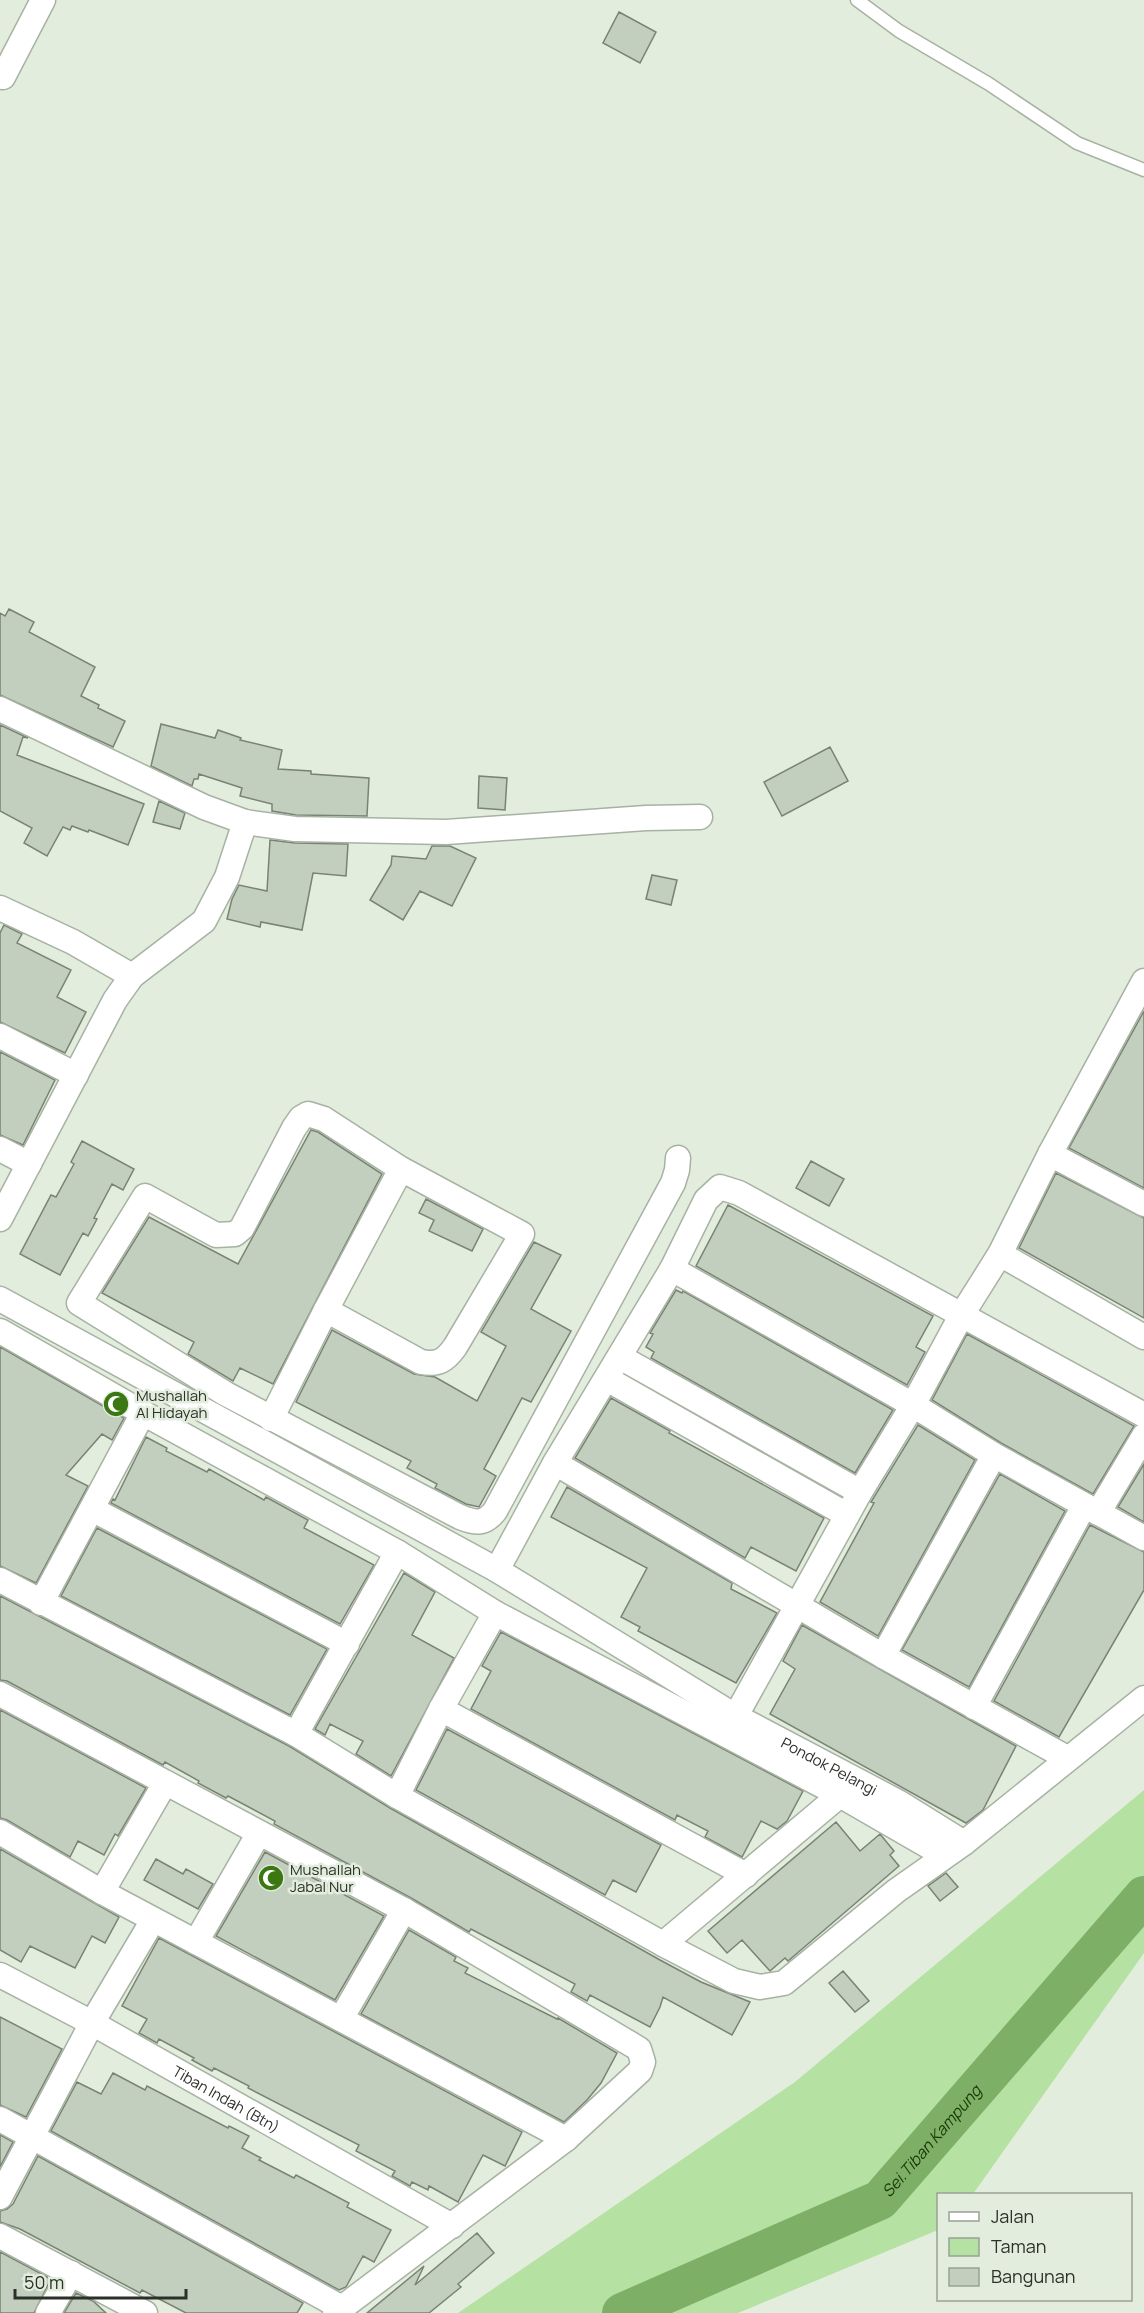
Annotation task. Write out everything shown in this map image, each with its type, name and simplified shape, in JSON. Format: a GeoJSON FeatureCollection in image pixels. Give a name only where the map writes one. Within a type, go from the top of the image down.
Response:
{"type":"FeatureCollection","features":[{"type":"Feature","properties":{"kind":"street"},"geometry":{"type":"LineString","coordinates":[[3,77],[42,0]]}},
{"type":"Feature","properties":{"kind":"street"},"geometry":{"type":"LineString","coordinates":[[0,709],[204,807],[245,822],[295,829],[446,832],[646,818],[700,817]]}},
{"type":"Feature","properties":{"kind":"street"},"geometry":{"type":"LineString","coordinates":[[0,1219],[115,1000],[132,976],[204,921],[227,877],[245,822]]}},
{"type":"Feature","properties":{"kind":"street"},"geometry":{"type":"LineString","coordinates":[[0,909],[73,942],[132,976]]}},
{"type":"Feature","properties":{"kind":"street"},"geometry":{"type":"LineString","coordinates":[[730,1725],[860,1492],[913,1405],[961,1316],[1000,1254],[1050,1154],[1144,981]]}},
{"type":"Feature","properties":{"kind":"street"},"geometry":{"type":"LineString","coordinates":[[0,1036],[76,1075]]}},
{"type":"Feature","properties":{"kind":"street"},"geometry":{"type":"LineString","coordinates":[[220,1405],[80,1303],[144,1196],[216,1235],[235,1234],[242,1228],[294,1128],[301,1118],[308,1114],[324,1119],[400,1169],[522,1233],[455,1347],[442,1361],[433,1364],[421,1362],[326,1310]]}},
{"type":"Feature","properties":{"kind":"street"},"geometry":{"type":"LineString","coordinates":[[0,1149],[29,1164]]}},
{"type":"Feature","properties":{"kind":"street"},"geometry":{"type":"LineString","coordinates":[[1050,1154],[1144,1204]]}},
{"type":"Feature","properties":{"kind":"street"},"geometry":{"type":"LineString","coordinates":[[0,1299],[220,1405],[271,1419],[460,1517],[471,1522],[483,1522],[489,1519],[673,1183],[678,1158]]}},
{"type":"Feature","properties":{"kind":"street"},"geometry":{"type":"LineString","coordinates":[[271,1419],[400,1169]]}},
{"type":"Feature","properties":{"kind":"street"},"geometry":{"type":"LineString","coordinates":[[397,1796],[491,1610],[500,1572],[555,1463],[672,1269],[706,1200],[720,1187],[729,1188],[1144,1415]]}},
{"type":"Feature","properties":{"kind":"street"},"geometry":{"type":"LineString","coordinates":[[1000,1254],[1144,1337]]}},
{"type":"Feature","properties":{"kind":"street"},"geometry":{"type":"LineString","coordinates":[[672,1269],[913,1405],[994,1455],[1144,1538]]}},
{"type":"Feature","properties":{"kind":"street"},"geometry":{"type":"LineString","coordinates":[[0,1331],[143,1413],[397,1552],[491,1610],[730,1725],[840,1795],[954,1849]]}},
{"type":"Feature","properties":{"kind":"street"},"geometry":{"type":"LineString","coordinates":[[620,1357],[860,1492]]}},
{"type":"Feature","properties":{"kind":"street"},"geometry":{"type":"LineString","coordinates":[[606,1379],[847,1515]]}},
{"type":"Feature","properties":{"kind":"street","name":"Pondok Pelangi"},"geometry":{"type":"LineString","coordinates":[[220,1405],[500,1572],[730,1725],[898,1802],[954,1849]]}},
{"type":"Feature","properties":{"kind":"street"},"geometry":{"type":"LineString","coordinates":[[41,1603],[143,1413]]}},
{"type":"Feature","properties":{"kind":"street"},"geometry":{"type":"LineString","coordinates":[[974,1707],[1091,1510],[1144,1436]]}},
{"type":"Feature","properties":{"kind":"street"},"geometry":{"type":"LineString","coordinates":[[883,1656],[994,1455]]}},
{"type":"Feature","properties":{"kind":"street"},"geometry":{"type":"LineString","coordinates":[[555,1463],[883,1656],[1067,1758]]}},
{"type":"Feature","properties":{"kind":"street"},"geometry":{"type":"LineString","coordinates":[[92,1509],[347,1644]]}},
{"type":"Feature","properties":{"kind":"street"},"geometry":{"type":"LineString","coordinates":[[296,1734],[397,1552]]}},
{"type":"Feature","properties":{"kind":"street"},"geometry":{"type":"LineString","coordinates":[[0,1580],[296,1734],[397,1796],[663,1944],[734,1981],[747,1985],[771,1987],[784,1983],[896,1891],[954,1849],[1144,1698]]}},
{"type":"Feature","properties":{"kind":"street"},"geometry":{"type":"LineString","coordinates":[[0,1694],[404,1910],[639,2049],[643,2062],[640,2071],[567,2139],[339,2311],[0,2119]]}},
{"type":"Feature","properties":{"kind":"street"},"geometry":{"type":"LineString","coordinates":[[441,1709],[746,1875]]}},
{"type":"Feature","properties":{"kind":"street"},"geometry":{"type":"LineString","coordinates":[[102,1892],[165,1782]]}},
{"type":"Feature","properties":{"kind":"street"},"geometry":{"type":"LineString","coordinates":[[663,1944],[840,1795]]}},
{"type":"Feature","properties":{"kind":"street"},"geometry":{"type":"LineString","coordinates":[[0,1832],[153,1920],[567,2139]]}},
{"type":"Feature","properties":{"kind":"street"},"geometry":{"type":"LineString","coordinates":[[196,1942],[259,1833]]}},
{"type":"Feature","properties":{"kind":"street"},"geometry":{"type":"LineString","coordinates":[[341,2019],[404,1910]]}},
{"type":"Feature","properties":{"kind":"street"},"geometry":{"type":"LineString","coordinates":[[0,2197],[92,2023],[153,1920]]}},
{"type":"Feature","properties":{"kind":"street","name":"Tiban Indah (Btn)"},"geometry":{"type":"LineString","coordinates":[[0,1975],[92,2023],[452,2226]]}},
{"type":"Feature","properties":{"kind":"street"},"geometry":{"type":"LineString","coordinates":[[0,2236],[145,2313]]}},
{"type":"Feature","properties":{"kind":"street"},"geometry":{"type":"LineString","coordinates":[[48,2313],[71,2273]]}},
{"type":"Feature","properties":{"kind":"lane"},"geometry":{"type":"LineString","coordinates":[[857,0],[898,31],[989,84],[1077,143],[1144,170]]}},
{"type":"Feature","properties":{"kind":"green space"},"geometry":{"type":"Polygon","coordinates":[[[1144,1790],[1144,1953],[974,2193],[937,2193],[937,2230],[738,2313],[458,2313],[795,2082],[1144,1790]]]}},
{"type":"Feature","properties":{"kind":"building"},"geometry":{"type":"Polygon","coordinates":[[[619,12],[656,32],[640,63],[603,43],[619,12]]]}},
{"type":"Feature","properties":{"kind":"building"},"geometry":{"type":"Polygon","coordinates":[[[9,609],[34,622],[29,632],[95,667],[81,696],[99,705],[98,708],[125,721],[113,747],[0,695],[0,613],[5,616],[9,609]]]}},
{"type":"Feature","properties":{"kind":"building"},"geometry":{"type":"Polygon","coordinates":[[[161,724],[215,738],[218,730],[241,738],[240,740],[282,750],[278,769],[369,778],[367,816],[296,815],[272,811],[272,804],[240,796],[242,788],[199,774],[192,786],[151,766],[161,724]]]}},
{"type":"Feature","properties":{"kind":"building"},"geometry":{"type":"Polygon","coordinates":[[[0,725],[28,738],[23,737],[17,755],[144,804],[128,845],[72,826],[70,830],[63,827],[47,856],[24,843],[32,828],[0,811],[0,725]]]}},
{"type":"Feature","properties":{"kind":"building"},"geometry":{"type":"Polygon","coordinates":[[[830,747],[848,781],[782,816],[764,782],[830,747]]]}},
{"type":"Feature","properties":{"kind":"building"},"geometry":{"type":"Polygon","coordinates":[[[479,776],[507,778],[505,810],[478,808],[479,776]]]}},
{"type":"Feature","properties":{"kind":"building"},"geometry":{"type":"Polygon","coordinates":[[[159,801],[185,813],[180,829],[153,822],[159,801]]]}},
{"type":"Feature","properties":{"kind":"building"},"geometry":{"type":"Polygon","coordinates":[[[270,840],[348,844],[346,876],[313,873],[302,930],[261,922],[260,927],[227,919],[232,899],[239,885],[267,891],[270,840]]]}},
{"type":"Feature","properties":{"kind":"building"},"geometry":{"type":"Polygon","coordinates":[[[432,846],[450,846],[476,858],[452,906],[420,891],[403,920],[370,900],[391,865],[392,856],[426,859],[432,846]]]}},
{"type":"Feature","properties":{"kind":"building"},"geometry":{"type":"Polygon","coordinates":[[[652,875],[677,880],[671,905],[646,899],[652,875]]]}},
{"type":"Feature","properties":{"kind":"building"},"geometry":{"type":"Polygon","coordinates":[[[4,925],[22,934],[17,943],[71,970],[57,997],[86,1012],[65,1053],[0,1022],[0,933],[4,925]]]}},
{"type":"Feature","properties":{"kind":"building"},"geometry":{"type":"Polygon","coordinates":[[[1144,1011],[1144,1188],[1069,1148],[1144,1011]]]}},
{"type":"Feature","properties":{"kind":"building"},"geometry":{"type":"Polygon","coordinates":[[[0,1052],[55,1080],[23,1145],[0,1135],[0,1052]]]}},
{"type":"Feature","properties":{"kind":"building"},"geometry":{"type":"Polygon","coordinates":[[[311,1130],[318,1132],[382,1174],[273,1384],[240,1368],[233,1381],[188,1354],[194,1342],[102,1293],[149,1217],[238,1264],[311,1130]]]}},
{"type":"Feature","properties":{"kind":"building"},"geometry":{"type":"Polygon","coordinates":[[[82,1141],[134,1169],[123,1190],[112,1184],[94,1218],[97,1219],[88,1236],[83,1233],[60,1275],[20,1254],[51,1195],[56,1197],[74,1164],[71,1162],[82,1141]]]}},
{"type":"Feature","properties":{"kind":"building"},"geometry":{"type":"Polygon","coordinates":[[[811,1161],[844,1179],[829,1206],[796,1188],[811,1161]]]}},
{"type":"Feature","properties":{"kind":"building"},"geometry":{"type":"Polygon","coordinates":[[[1056,1173],[1144,1218],[1144,1318],[1019,1248],[1056,1173]]]}},
{"type":"Feature","properties":{"kind":"building"},"geometry":{"type":"Polygon","coordinates":[[[426,1199],[483,1229],[472,1251],[429,1231],[434,1220],[419,1213],[426,1199]]]}},
{"type":"Feature","properties":{"kind":"building"},"geometry":{"type":"Polygon","coordinates":[[[728,1205],[933,1316],[916,1347],[925,1352],[907,1385],[696,1266],[728,1205]]]}},
{"type":"Feature","properties":{"kind":"building"},"geometry":{"type":"Polygon","coordinates":[[[534,1242],[561,1255],[531,1309],[571,1331],[531,1402],[522,1398],[484,1469],[496,1476],[479,1507],[466,1504],[435,1488],[437,1484],[407,1468],[411,1461],[296,1402],[332,1330],[414,1374],[435,1377],[477,1401],[506,1346],[481,1332],[534,1242]]]}},
{"type":"Feature","properties":{"kind":"building"},"geometry":{"type":"Polygon","coordinates":[[[676,1290],[682,1293],[683,1291],[893,1410],[855,1473],[651,1358],[654,1352],[646,1347],[653,1334],[650,1333],[676,1290]]]}},
{"type":"Feature","properties":{"kind":"building"},"geometry":{"type":"Polygon","coordinates":[[[967,1334],[1134,1426],[1093,1494],[1001,1443],[932,1400],[967,1334]]]}},
{"type":"Feature","properties":{"kind":"building"},"geometry":{"type":"Polygon","coordinates":[[[0,1347],[124,1418],[112,1440],[102,1434],[66,1475],[88,1486],[36,1583],[0,1566],[0,1347]]]}},
{"type":"Feature","properties":{"kind":"building"},"geometry":{"type":"Polygon","coordinates":[[[611,1398],[670,1431],[669,1433],[824,1518],[796,1571],[751,1547],[745,1558],[575,1458],[611,1398]]]}},
{"type":"Feature","properties":{"kind":"building"},"geometry":{"type":"Polygon","coordinates":[[[918,1425],[975,1460],[878,1636],[820,1602],[874,1503],[871,1502],[918,1425]]]}},
{"type":"Feature","properties":{"kind":"building"},"geometry":{"type":"Polygon","coordinates":[[[146,1437],[167,1448],[166,1451],[207,1472],[209,1469],[264,1500],[266,1497],[308,1520],[304,1528],[374,1565],[340,1624],[111,1503],[113,1499],[115,1500],[146,1437]]]}},
{"type":"Feature","properties":{"kind":"building"},"geometry":{"type":"Polygon","coordinates":[[[1144,1464],[1144,1522],[1118,1507],[1144,1464]]]}},
{"type":"Feature","properties":{"kind":"building"},"geometry":{"type":"Polygon","coordinates":[[[1000,1474],[1065,1511],[969,1687],[902,1650],[1000,1474]]]}},
{"type":"Feature","properties":{"kind":"building"},"geometry":{"type":"Polygon","coordinates":[[[567,1487],[732,1583],[731,1589],[777,1613],[736,1683],[638,1631],[640,1627],[621,1617],[647,1568],[551,1517],[567,1487]]]}},
{"type":"Feature","properties":{"kind":"building"},"geometry":{"type":"Polygon","coordinates":[[[1090,1525],[1144,1552],[1144,1590],[1059,1737],[994,1701],[1090,1525]]]}},
{"type":"Feature","properties":{"kind":"building"},"geometry":{"type":"Polygon","coordinates":[[[97,1528],[327,1649],[290,1715],[61,1596],[97,1528]]]}},
{"type":"Feature","properties":{"kind":"building"},"geometry":{"type":"Polygon","coordinates":[[[404,1573],[435,1592],[412,1635],[454,1658],[391,1776],[356,1754],[363,1741],[330,1724],[325,1735],[315,1729],[404,1573]]]}},
{"type":"Feature","properties":{"kind":"building"},"geometry":{"type":"Polygon","coordinates":[[[0,1596],[289,1746],[390,1808],[660,1960],[701,1982],[750,2002],[732,2035],[663,1997],[650,2027],[590,1995],[587,2001],[571,1992],[575,1984],[471,1929],[469,1932],[274,1824],[275,1821],[198,1783],[199,1781],[165,1762],[163,1765],[7,1681],[0,1680],[0,1596]]]}},
{"type":"Feature","properties":{"kind":"building"},"geometry":{"type":"Polygon","coordinates":[[[802,1625],[1016,1746],[983,1810],[966,1823],[770,1714],[795,1669],[783,1661],[802,1625]]]}},
{"type":"Feature","properties":{"kind":"building"},"geometry":{"type":"Polygon","coordinates":[[[501,1632],[803,1791],[787,1821],[777,1829],[761,1821],[742,1857],[705,1837],[708,1831],[677,1815],[675,1820],[471,1709],[491,1671],[482,1666],[501,1632]]]}},
{"type":"Feature","properties":{"kind":"building"},"geometry":{"type":"Polygon","coordinates":[[[0,1710],[146,1788],[118,1836],[115,1834],[104,1855],[78,1841],[70,1857],[0,1818],[0,1710]]]}},
{"type":"Feature","properties":{"kind":"building"},"geometry":{"type":"Polygon","coordinates":[[[447,1729],[661,1845],[636,1892],[613,1880],[605,1895],[416,1790],[447,1729]]]}},
{"type":"Feature","properties":{"kind":"building"},"geometry":{"type":"Polygon","coordinates":[[[836,1822],[860,1851],[880,1834],[894,1851],[890,1855],[899,1866],[788,1961],[785,1958],[770,1971],[742,1940],[727,1953],[708,1931],[836,1822]]]}},
{"type":"Feature","properties":{"kind":"building"},"geometry":{"type":"Polygon","coordinates":[[[0,1849],[119,1917],[105,1943],[92,1936],[75,1968],[30,1946],[21,1962],[0,1950],[0,1849]]]}},
{"type":"Feature","properties":{"kind":"building"},"geometry":{"type":"Polygon","coordinates":[[[265,1852],[384,1916],[335,2000],[216,1936],[265,1852]]]}},
{"type":"Feature","properties":{"kind":"building"},"geometry":{"type":"Polygon","coordinates":[[[156,1859],[183,1874],[186,1869],[213,1884],[198,1909],[144,1880],[156,1859]]]}},
{"type":"Feature","properties":{"kind":"building"},"geometry":{"type":"Polygon","coordinates":[[[946,1873],[958,1887],[940,1901],[928,1886],[946,1873]]]}},
{"type":"Feature","properties":{"kind":"building"},"geometry":{"type":"Polygon","coordinates":[[[409,1930],[456,1957],[454,1961],[468,1968],[465,1973],[558,2018],[617,2053],[601,2083],[564,2122],[361,2014],[409,1930]]]}},
{"type":"Feature","properties":{"kind":"building"},"geometry":{"type":"Polygon","coordinates":[[[159,1938],[522,2132],[505,2166],[483,2155],[458,2202],[429,2186],[428,2190],[412,2182],[410,2186],[392,2176],[395,2171],[356,2151],[359,2145],[214,2068],[212,2071],[192,2060],[194,2058],[159,2039],[157,2043],[139,2033],[147,2019],[122,2006],[159,1938]]]}},
{"type":"Feature","properties":{"kind":"building"},"geometry":{"type":"Polygon","coordinates":[[[843,1971],[869,2001],[855,2012],[829,1983],[843,1971]]]}},
{"type":"Feature","properties":{"kind":"building"},"geometry":{"type":"Polygon","coordinates":[[[0,2017],[62,2049],[26,2117],[0,2105],[0,2017]]]}},
{"type":"Feature","properties":{"kind":"building"},"geometry":{"type":"Polygon","coordinates":[[[113,2073],[145,2090],[147,2086],[228,2128],[229,2126],[249,2136],[242,2148],[261,2158],[259,2160],[294,2178],[296,2175],[349,2203],[347,2207],[391,2230],[374,2262],[363,2256],[346,2287],[339,2290],[51,2131],[77,2082],[101,2094],[113,2073]]]}},
{"type":"Feature","properties":{"kind":"building"},"geometry":{"type":"Polygon","coordinates":[[[0,2135],[13,2142],[0,2167],[0,2135]]]}},
{"type":"Feature","properties":{"kind":"building"},"geometry":{"type":"Polygon","coordinates":[[[38,2156],[303,2303],[297,2313],[186,2313],[142,2290],[140,2293],[20,2229],[0,2222],[0,2211],[13,2204],[38,2156]]]}},
{"type":"Feature","properties":{"kind":"building"},"geometry":{"type":"Polygon","coordinates":[[[477,2233],[494,2253],[458,2284],[461,2287],[429,2313],[367,2313],[424,2266],[415,2285],[477,2233]]]}},
{"type":"Feature","properties":{"kind":"building"},"geometry":{"type":"Polygon","coordinates":[[[0,2252],[51,2279],[34,2313],[0,2313],[0,2252]]]}},
{"type":"Feature","properties":{"kind":"building"},"geometry":{"type":"Polygon","coordinates":[[[76,2293],[93,2301],[106,2313],[64,2313],[76,2293]]]}},
{"type":"Feature","properties":{"kind":"waterway","name":"Sei.Tiban Kampung"},"geometry":{"type":"LineString","coordinates":[[622,2313],[880,2200],[1144,1896]]}},
{"type":"Feature","properties":{"kind":"place","name":"Mushallah Al Hidayah"},"geometry":{"type":"Point","coordinates":[116,1404]}},
{"type":"Feature","properties":{"kind":"place","name":"Mushallah Jabal Nur"},"geometry":{"type":"Point","coordinates":[271,1878]}}]}
